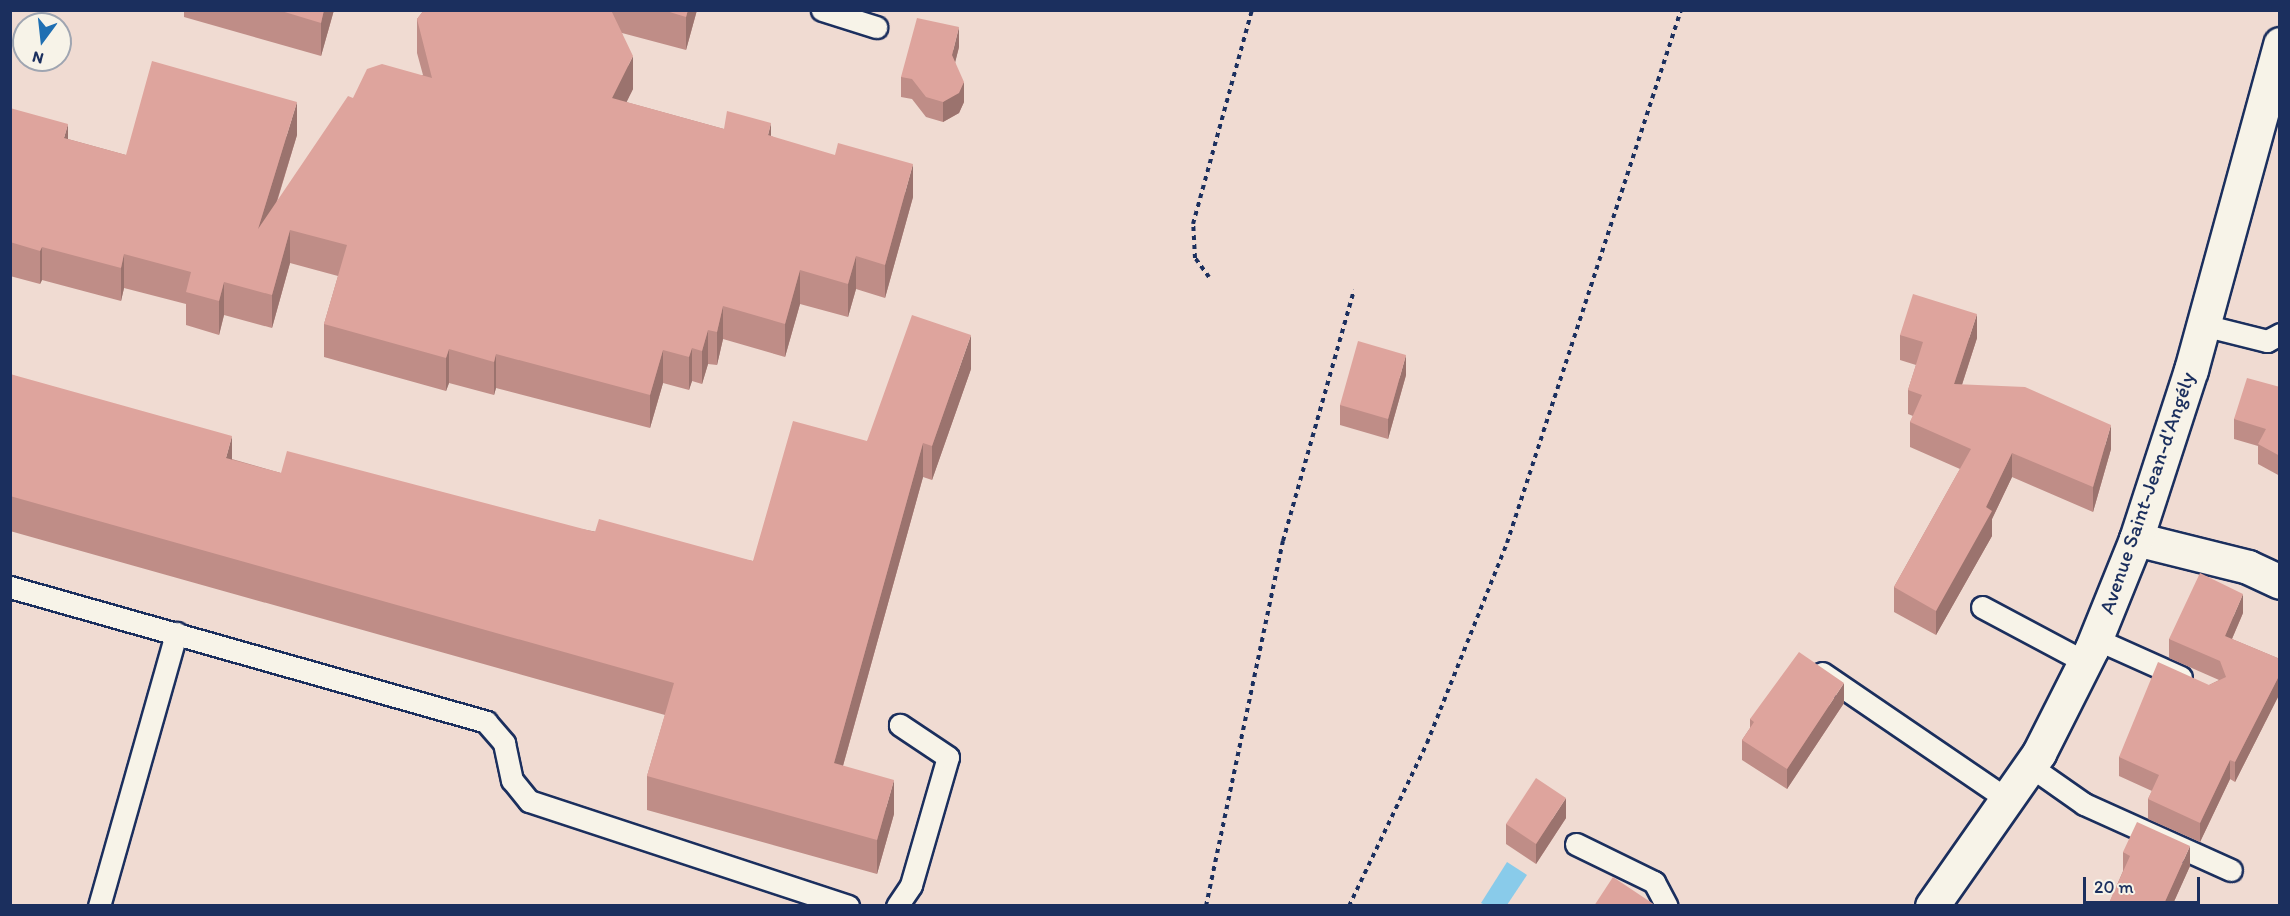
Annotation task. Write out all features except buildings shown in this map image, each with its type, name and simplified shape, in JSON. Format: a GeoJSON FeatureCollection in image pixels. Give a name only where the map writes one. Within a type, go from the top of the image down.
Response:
{"type":"FeatureCollection","features":[{"type":"Feature","properties":{"kind":"main road","name":"Avenue Saint-Jean-d'Angély"},"geometry":{"type":"LineString","coordinates":[[1932,906],[2030,766],[2090,651],[2136,538],[2203,325],[2280,44]]}},
{"type":"Feature","properties":{"kind":"main road"},"geometry":{"type":"LineString","coordinates":[[2136,538],[2248,567],[2280,582]]}},
{"type":"Feature","properties":{"kind":"lane"},"geometry":{"type":"LineString","coordinates":[[822,10],[876,27]]}},
{"type":"Feature","properties":{"kind":"lane"},"geometry":{"type":"LineString","coordinates":[[2203,325],[2267,341],[2280,334]]}},
{"type":"Feature","properties":{"kind":"lane"},"geometry":{"type":"LineString","coordinates":[[10,586],[486,722],[504,743],[512,780],[529,801],[848,906]]}},
{"type":"Feature","properties":{"kind":"lane"},"geometry":{"type":"LineString","coordinates":[[1982,607],[2090,651],[2204,687]]}},
{"type":"Feature","properties":{"kind":"lane"},"geometry":{"type":"LineString","coordinates":[[99,906],[176,633]]}},
{"type":"Feature","properties":{"kind":"lane"},"geometry":{"type":"LineString","coordinates":[[1822,672],[2008,800]]}},
{"type":"Feature","properties":{"kind":"lane"},"geometry":{"type":"LineString","coordinates":[[897,906],[911,885],[948,757],[900,725]]}},
{"type":"Feature","properties":{"kind":"lane"},"geometry":{"type":"LineString","coordinates":[[2030,766],[2084,804],[2231,870]]}},
{"type":"Feature","properties":{"kind":"lane"},"geometry":{"type":"LineString","coordinates":[[1576,844],[1654,882],[1667,906]]}},
{"type":"Feature","properties":{"kind":"path"},"geometry":{"type":"LineString","coordinates":[[1209,277],[1195,258],[1193,224],[1252,10]]}},
{"type":"Feature","properties":{"kind":"path"},"geometry":{"type":"LineString","coordinates":[[1349,906],[1427,743],[1507,543],[1681,10]]}},
{"type":"Feature","properties":{"kind":"path"},"geometry":{"type":"LineString","coordinates":[[1206,906],[1283,541],[1354,290]]}},
{"type":"Feature","properties":{"kind":"shaded area"},"geometry":{"type":"Polygon","coordinates":[[[11,11],[2279,11],[2279,905],[11,905],[11,11]]]}},
{"type":"Feature","properties":{"kind":"water"},"geometry":{"type":"Polygon","coordinates":[[[1507,862],[1527,875],[1507,905],[1481,903],[1507,862]]]}}]}
